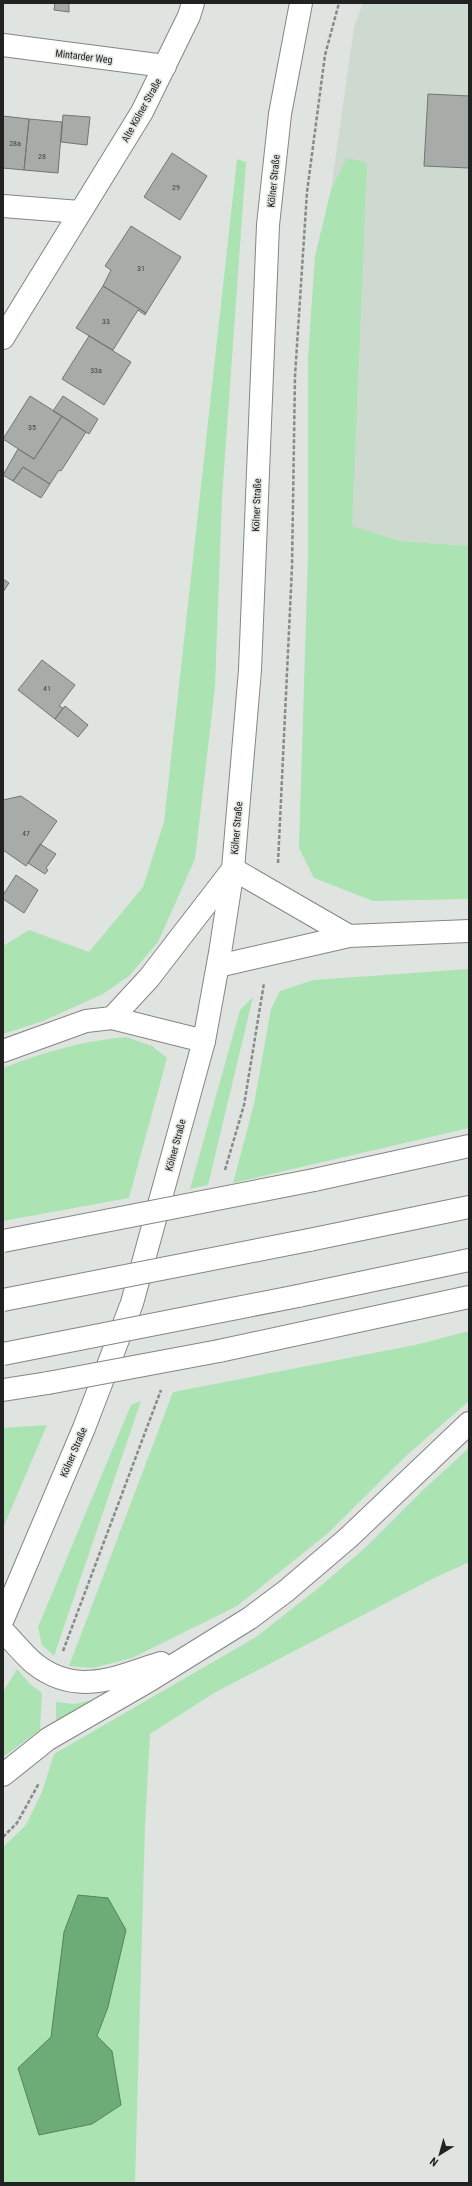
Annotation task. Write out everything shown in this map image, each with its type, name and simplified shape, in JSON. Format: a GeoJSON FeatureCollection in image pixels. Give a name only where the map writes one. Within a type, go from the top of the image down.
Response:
{"type":"FeatureCollection","features":[{"type":"Feature","properties":{"kind":"main road","name":"Alte Kölner Straße"},"geometry":{"type":"LineString","coordinates":[[3,338],[142,112],[190,16],[193,3]]}},
{"type":"Feature","properties":{"kind":"main road","name":"Kölner Straße"},"geometry":{"type":"LineString","coordinates":[[3,1618],[84,1428],[132,1303],[204,1041],[218,966],[233,869],[250,670],[268,225],[280,114],[301,3]]}},
{"type":"Feature","properties":{"kind":"main road","name":"Mintarder Weg"},"geometry":{"type":"LineString","coordinates":[[3,45],[164,66]]}},
{"type":"Feature","properties":{"kind":"main road"},"geometry":{"type":"LineString","coordinates":[[3,206],[80,212]]}},
{"type":"Feature","properties":{"kind":"main road"},"geometry":{"type":"LineString","coordinates":[[112,1018],[149,978],[233,869],[349,936]]}},
{"type":"Feature","properties":{"kind":"main road"},"geometry":{"type":"LineString","coordinates":[[218,966],[349,936],[469,931]]}},
{"type":"Feature","properties":{"kind":"main road"},"geometry":{"type":"LineString","coordinates":[[3,1051],[86,1021],[112,1018],[204,1041]]}},
{"type":"Feature","properties":{"kind":"main road"},"geometry":{"type":"LineString","coordinates":[[3,1241],[314,1180],[469,1146]]}},
{"type":"Feature","properties":{"kind":"main road"},"geometry":{"type":"LineString","coordinates":[[3,1300],[469,1207]]}},
{"type":"Feature","properties":{"kind":"main road"},"geometry":{"type":"LineString","coordinates":[[3,1354],[298,1296],[469,1260]]}},
{"type":"Feature","properties":{"kind":"main road"},"geometry":{"type":"LineString","coordinates":[[3,1390],[219,1351],[469,1297]]}},
{"type":"Feature","properties":{"kind":"main road"},"geometry":{"type":"LineString","coordinates":[[3,1775],[48,1739],[250,1618],[318,1566],[469,1423]]}},
{"type":"Feature","properties":{"kind":"main road"},"geometry":{"type":"LineString","coordinates":[[3,1631],[35,1664],[53,1676],[70,1682],[100,1681],[185,1656]]}},
{"type":"Feature","properties":{"kind":"shaded area"},"geometry":{"type":"Polygon","coordinates":[[[363,3],[469,3],[469,546],[400,541],[352,526],[320,237],[331,190],[354,27],[363,3]]]}},
{"type":"Feature","properties":{"kind":"shaded area"},"geometry":{"type":"Polygon","coordinates":[[[347,158],[367,163],[352,526],[400,541],[469,546],[469,899],[373,901],[314,878],[299,848],[308,555],[308,357],[315,256],[331,190],[347,158]]]}},
{"type":"Feature","properties":{"kind":"shaded area"},"geometry":{"type":"Polygon","coordinates":[[[237,159],[246,162],[222,498],[215,687],[195,859],[158,942],[129,976],[103,994],[43,1021],[3,1034],[3,946],[29,930],[89,952],[143,887],[164,822],[237,159]]]}},
{"type":"Feature","properties":{"kind":"shaded area"},"geometry":{"type":"Polygon","coordinates":[[[469,969],[469,1128],[233,1183],[254,1104],[271,1009],[280,991],[313,980],[469,969]]]}},
{"type":"Feature","properties":{"kind":"shaded area"},"geometry":{"type":"Polygon","coordinates":[[[253,997],[208,1185],[190,1189],[240,1010],[253,997]]]}},
{"type":"Feature","properties":{"kind":"shaded area"},"geometry":{"type":"Polygon","coordinates":[[[126,1037],[152,1046],[167,1058],[129,1198],[3,1221],[3,1068],[63,1048],[94,1041],[126,1037]]]}},
{"type":"Feature","properties":{"kind":"shaded area"},"geometry":{"type":"Polygon","coordinates":[[[469,1331],[469,1401],[407,1455],[327,1534],[237,1606],[132,1658],[93,1668],[69,1666],[173,1392],[415,1345],[469,1331]]]}},
{"type":"Feature","properties":{"kind":"shaded area"},"geometry":{"type":"Polygon","coordinates":[[[141,1401],[54,1656],[42,1645],[38,1627],[131,1405],[141,1401]]]}},
{"type":"Feature","properties":{"kind":"shaded area"},"geometry":{"type":"Polygon","coordinates":[[[47,1425],[3,1528],[3,1428],[47,1425]]]}},
{"type":"Feature","properties":{"kind":"shaded area"},"geometry":{"type":"Polygon","coordinates":[[[469,1448],[469,1562],[432,1579],[214,1693],[150,1734],[145,1827],[135,2183],[3,2183],[3,1847],[26,1825],[42,1792],[54,1754],[256,1637],[316,1590],[366,1547],[422,1491],[469,1448]]]}},
{"type":"Feature","properties":{"kind":"shaded area"},"geometry":{"type":"Polygon","coordinates":[[[17,1669],[30,1684],[42,1693],[40,1730],[3,1757],[3,1692],[17,1669]]]}},
{"type":"Feature","properties":{"kind":"shaded area"},"geometry":{"type":"Polygon","coordinates":[[[101,1698],[56,1722],[56,1702],[75,1704],[101,1698]]]}},
{"type":"Feature","properties":{"kind":"shaded area"},"geometry":{"type":"Polygon","coordinates":[[[78,1895],[108,1898],[126,1930],[108,2007],[97,2036],[112,2051],[121,2105],[92,2124],[39,2135],[18,2068],[51,2037],[64,1932],[78,1895]]]}},
{"type":"Feature","properties":{"kind":"building"},"geometry":{"type":"Polygon","coordinates":[[[55,3],[69,3],[69,12],[54,10],[55,3]]]}},
{"type":"Feature","properties":{"kind":"building"},"geometry":{"type":"Polygon","coordinates":[[[428,94],[469,96],[469,168],[424,166],[428,94]]]}},
{"type":"Feature","properties":{"kind":"building"},"geometry":{"type":"Polygon","coordinates":[[[63,115],[90,117],[87,145],[61,142],[63,115]]]}},
{"type":"Feature","properties":{"kind":"building"},"geometry":{"type":"Polygon","coordinates":[[[3,116],[29,119],[24,170],[3,168],[3,116]]]}},
{"type":"Feature","properties":{"kind":"building"},"geometry":{"type":"Polygon","coordinates":[[[29,119],[62,122],[58,173],[24,170],[29,119]]]}},
{"type":"Feature","properties":{"kind":"building"},"geometry":{"type":"Polygon","coordinates":[[[172,153],[207,176],[180,220],[144,197],[172,153]]]}},
{"type":"Feature","properties":{"kind":"building"},"geometry":{"type":"Polygon","coordinates":[[[131,226],[181,257],[146,313],[103,286],[111,270],[105,266],[131,226]]]}},
{"type":"Feature","properties":{"kind":"building"},"geometry":{"type":"Polygon","coordinates":[[[103,286],[146,313],[145,315],[138,310],[113,350],[76,328],[103,286]]]}},
{"type":"Feature","properties":{"kind":"building"},"geometry":{"type":"Polygon","coordinates":[[[89,336],[131,362],[104,405],[62,379],[89,336]]]}},
{"type":"Feature","properties":{"kind":"building"},"geometry":{"type":"Polygon","coordinates":[[[30,396],[62,416],[34,459],[3,439],[30,396]]]}},
{"type":"Feature","properties":{"kind":"building"},"geometry":{"type":"Polygon","coordinates":[[[63,396],[98,419],[89,434],[53,411],[63,396]]]}},
{"type":"Feature","properties":{"kind":"building"},"geometry":{"type":"Polygon","coordinates":[[[62,416],[86,432],[61,471],[59,470],[50,484],[23,467],[13,481],[3,475],[18,449],[34,459],[62,416]]]}},
{"type":"Feature","properties":{"kind":"building"},"geometry":{"type":"Polygon","coordinates":[[[23,467],[50,484],[41,498],[13,481],[23,467]]]}},
{"type":"Feature","properties":{"kind":"building"},"geometry":{"type":"Polygon","coordinates":[[[3,579],[9,583],[3,592],[3,579]]]}},
{"type":"Feature","properties":{"kind":"building"},"geometry":{"type":"Polygon","coordinates":[[[42,660],[75,685],[59,706],[63,708],[55,719],[18,690],[42,660]]]}},
{"type":"Feature","properties":{"kind":"building"},"geometry":{"type":"Polygon","coordinates":[[[65,706],[88,725],[78,737],[55,719],[65,706]]]}},
{"type":"Feature","properties":{"kind":"building"},"geometry":{"type":"Polygon","coordinates":[[[21,796],[57,821],[26,866],[3,850],[3,800],[21,796]]]}},
{"type":"Feature","properties":{"kind":"building"},"geometry":{"type":"Polygon","coordinates":[[[40,844],[56,854],[46,868],[48,870],[45,874],[28,863],[40,844]]]}},
{"type":"Feature","properties":{"kind":"building"},"geometry":{"type":"Polygon","coordinates":[[[16,875],[38,890],[24,913],[3,899],[3,895],[16,875]]]}}]}
